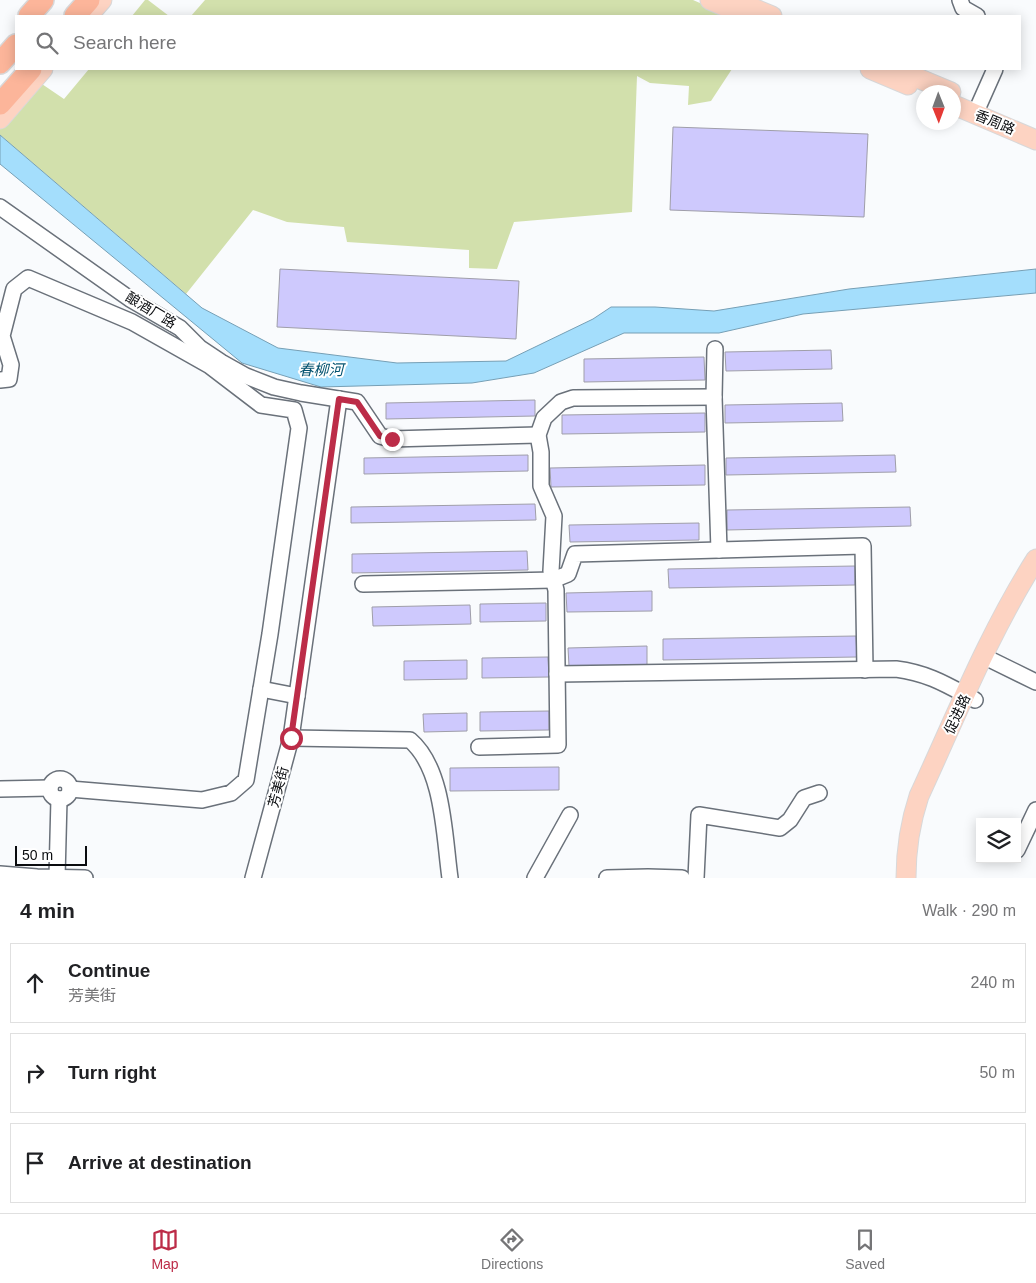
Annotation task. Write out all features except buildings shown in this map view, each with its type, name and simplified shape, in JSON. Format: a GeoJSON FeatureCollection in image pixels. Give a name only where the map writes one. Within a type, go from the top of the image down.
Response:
{"type":"FeatureCollection","features":[{"type":"Feature","properties":{"kind":"highway"},"geometry":{"type":"LineString","coordinates":[[30,15],[43,0]]}},
{"type":"Feature","properties":{"kind":"highway"},"geometry":{"type":"LineString","coordinates":[[42,15],[54,0]]}},
{"type":"Feature","properties":{"kind":"highway"},"geometry":{"type":"LineString","coordinates":[[65,15],[78,0]]}},
{"type":"Feature","properties":{"kind":"highway"},"geometry":{"type":"LineString","coordinates":[[77,15],[89,0]]}},
{"type":"Feature","properties":{"kind":"highway"},"geometry":{"type":"LineString","coordinates":[[0,50],[15,32]]}},
{"type":"Feature","properties":{"kind":"highway"},"geometry":{"type":"LineString","coordinates":[[0,64],[15,46]]}},
{"type":"Feature","properties":{"kind":"highway"},"geometry":{"type":"LineString","coordinates":[[0,91],[18,70]]}},
{"type":"Feature","properties":{"kind":"highway"},"geometry":{"type":"LineString","coordinates":[[0,104],[29,70]]}},
{"type":"Feature","properties":{"kind":"main road"},"geometry":{"type":"LineString","coordinates":[[89,15],[102,0]]}},
{"type":"Feature","properties":{"kind":"main road"},"geometry":{"type":"LineString","coordinates":[[710,0],[746,15]]}},
{"type":"Feature","properties":{"kind":"main road"},"geometry":{"type":"LineString","coordinates":[[734,0],[770,15]]}},
{"type":"Feature","properties":{"kind":"main road"},"geometry":{"type":"LineString","coordinates":[[0,118],[42,70]]}},
{"type":"Feature","properties":{"kind":"main road"},"geometry":{"type":"LineString","coordinates":[[872,70],[916,88]]}},
{"type":"Feature","properties":{"kind":"main road","name":"香周路"},"geometry":{"type":"LineString","coordinates":[[898,70],[933,85]]}},
{"type":"Feature","properties":{"kind":"main road","name":"香周路"},"geometry":{"type":"LineString","coordinates":[[961,99],[1036,140]]}},
{"type":"Feature","properties":{"kind":"main road","name":"香周路"},"geometry":{"type":"LineString","coordinates":[[961,106],[977,109],[1036,129]]}},
{"type":"Feature","properties":{"kind":"main road","name":"促进路"},"geometry":{"type":"LineString","coordinates":[[915,878],[916,841],[920,822],[970,698],[988,659],[1004,612],[1036,559]]}},
{"type":"Feature","properties":{"kind":"main road","name":"促进路"},"geometry":{"type":"LineString","coordinates":[[988,659],[1036,580]]}},
{"type":"Feature","properties":{"kind":"main road","name":"促进路"},"geometry":{"type":"LineString","coordinates":[[906,878],[908,839],[919,796],[970,698]]}},
{"type":"Feature","properties":{"kind":"street"},"geometry":{"type":"LineString","coordinates":[[960,0],[963,8],[975,15]]}},
{"type":"Feature","properties":{"kind":"street"},"geometry":{"type":"LineString","coordinates":[[977,109],[995,70]]}},
{"type":"Feature","properties":{"kind":"street","name":"酿酒厂路"},"geometry":{"type":"LineString","coordinates":[[0,207],[122,294],[180,328],[200,348],[221,362],[246,376],[274,387],[357,402],[380,436],[392,439],[538,435]]}},
{"type":"Feature","properties":{"kind":"street"},"geometry":{"type":"LineString","coordinates":[[0,380],[9,379],[12,365],[2,336],[14,289],[28,278],[132,322],[210,366],[260,405],[294,410],[299,428],[246,780],[231,794],[202,800],[0,789]]}},
{"type":"Feature","properties":{"kind":"street"},"geometry":{"type":"LineString","coordinates":[[715,349],[714,397],[719,550]]}},
{"type":"Feature","properties":{"kind":"street"},"geometry":{"type":"LineString","coordinates":[[479,747],[558,745],[556,590],[551,571],[554,516],[541,486],[541,452],[538,435],[544,418],[561,402],[573,398],[714,397]]}},
{"type":"Feature","properties":{"kind":"street","name":"芳美街"},"geometry":{"type":"LineString","coordinates":[[253,878],[291,738],[339,399]]}},
{"type":"Feature","properties":{"kind":"street"},"geometry":{"type":"LineString","coordinates":[[363,584],[553,580],[568,574],[575,554],[863,546],[865,670]]}},
{"type":"Feature","properties":{"kind":"street"},"geometry":{"type":"LineString","coordinates":[[988,659],[1036,682]]}},
{"type":"Feature","properties":{"kind":"street"},"geometry":{"type":"LineString","coordinates":[[557,674],[896,668],[931,676],[970,698]]}},
{"type":"Feature","properties":{"kind":"street"},"geometry":{"type":"LineString","coordinates":[[261,689],[297,696]]}},
{"type":"Feature","properties":{"kind":"street"},"geometry":{"type":"LineString","coordinates":[[291,738],[410,740],[420,748],[437,784],[450,878]]}},
{"type":"Feature","properties":{"kind":"street"},"geometry":{"type":"LineString","coordinates":[[57,878],[60,792]]}},
{"type":"Feature","properties":{"kind":"street"},"geometry":{"type":"LineString","coordinates":[[696,878],[699,815],[780,828],[790,820],[804,798],[820,793]]}},
{"type":"Feature","properties":{"kind":"street"},"geometry":{"type":"LineString","coordinates":[[1021,842],[1036,810]]}},
{"type":"Feature","properties":{"kind":"street"},"geometry":{"type":"LineString","coordinates":[[535,878],[570,815]]}},
{"type":"Feature","properties":{"kind":"street"},"geometry":{"type":"LineString","coordinates":[[0,874],[37,878],[85,878]]}},
{"type":"Feature","properties":{"kind":"street"},"geometry":{"type":"LineString","coordinates":[[607,878],[682,878]]}},
{"type":"Feature","properties":{"kind":"green space"},"geometry":{"type":"Polygon","coordinates":[[[145,0],[148,0],[168,15],[133,15],[145,0]]]}},
{"type":"Feature","properties":{"kind":"green space"},"geometry":{"type":"Polygon","coordinates":[[[205,0],[693,0],[728,15],[192,15],[205,0]]]}},
{"type":"Feature","properties":{"kind":"green space"},"geometry":{"type":"Polygon","coordinates":[[[88,70],[731,70],[711,101],[688,105],[689,86],[650,83],[637,76],[632,212],[514,222],[497,269],[469,268],[469,250],[347,242],[344,227],[287,222],[253,210],[186,294],[0,135],[0,125],[39,82],[64,99],[88,70]]]}},
{"type":"Feature","properties":{"kind":"water","name":"春柳河"},"geometry":{"type":"Polygon","coordinates":[[[0,135],[202,308],[278,348],[397,363],[506,361],[593,319],[611,307],[655,307],[714,311],[849,289],[1036,269],[1036,293],[803,314],[719,333],[624,333],[534,373],[472,383],[321,387],[242,363],[0,164],[0,135]]]}},
{"type":"Feature","properties":{"kind":"route"},"geometry":{"type":"LineString","coordinates":[[291,738],[339,399],[357,402],[380,436],[392,439]]}}]}
